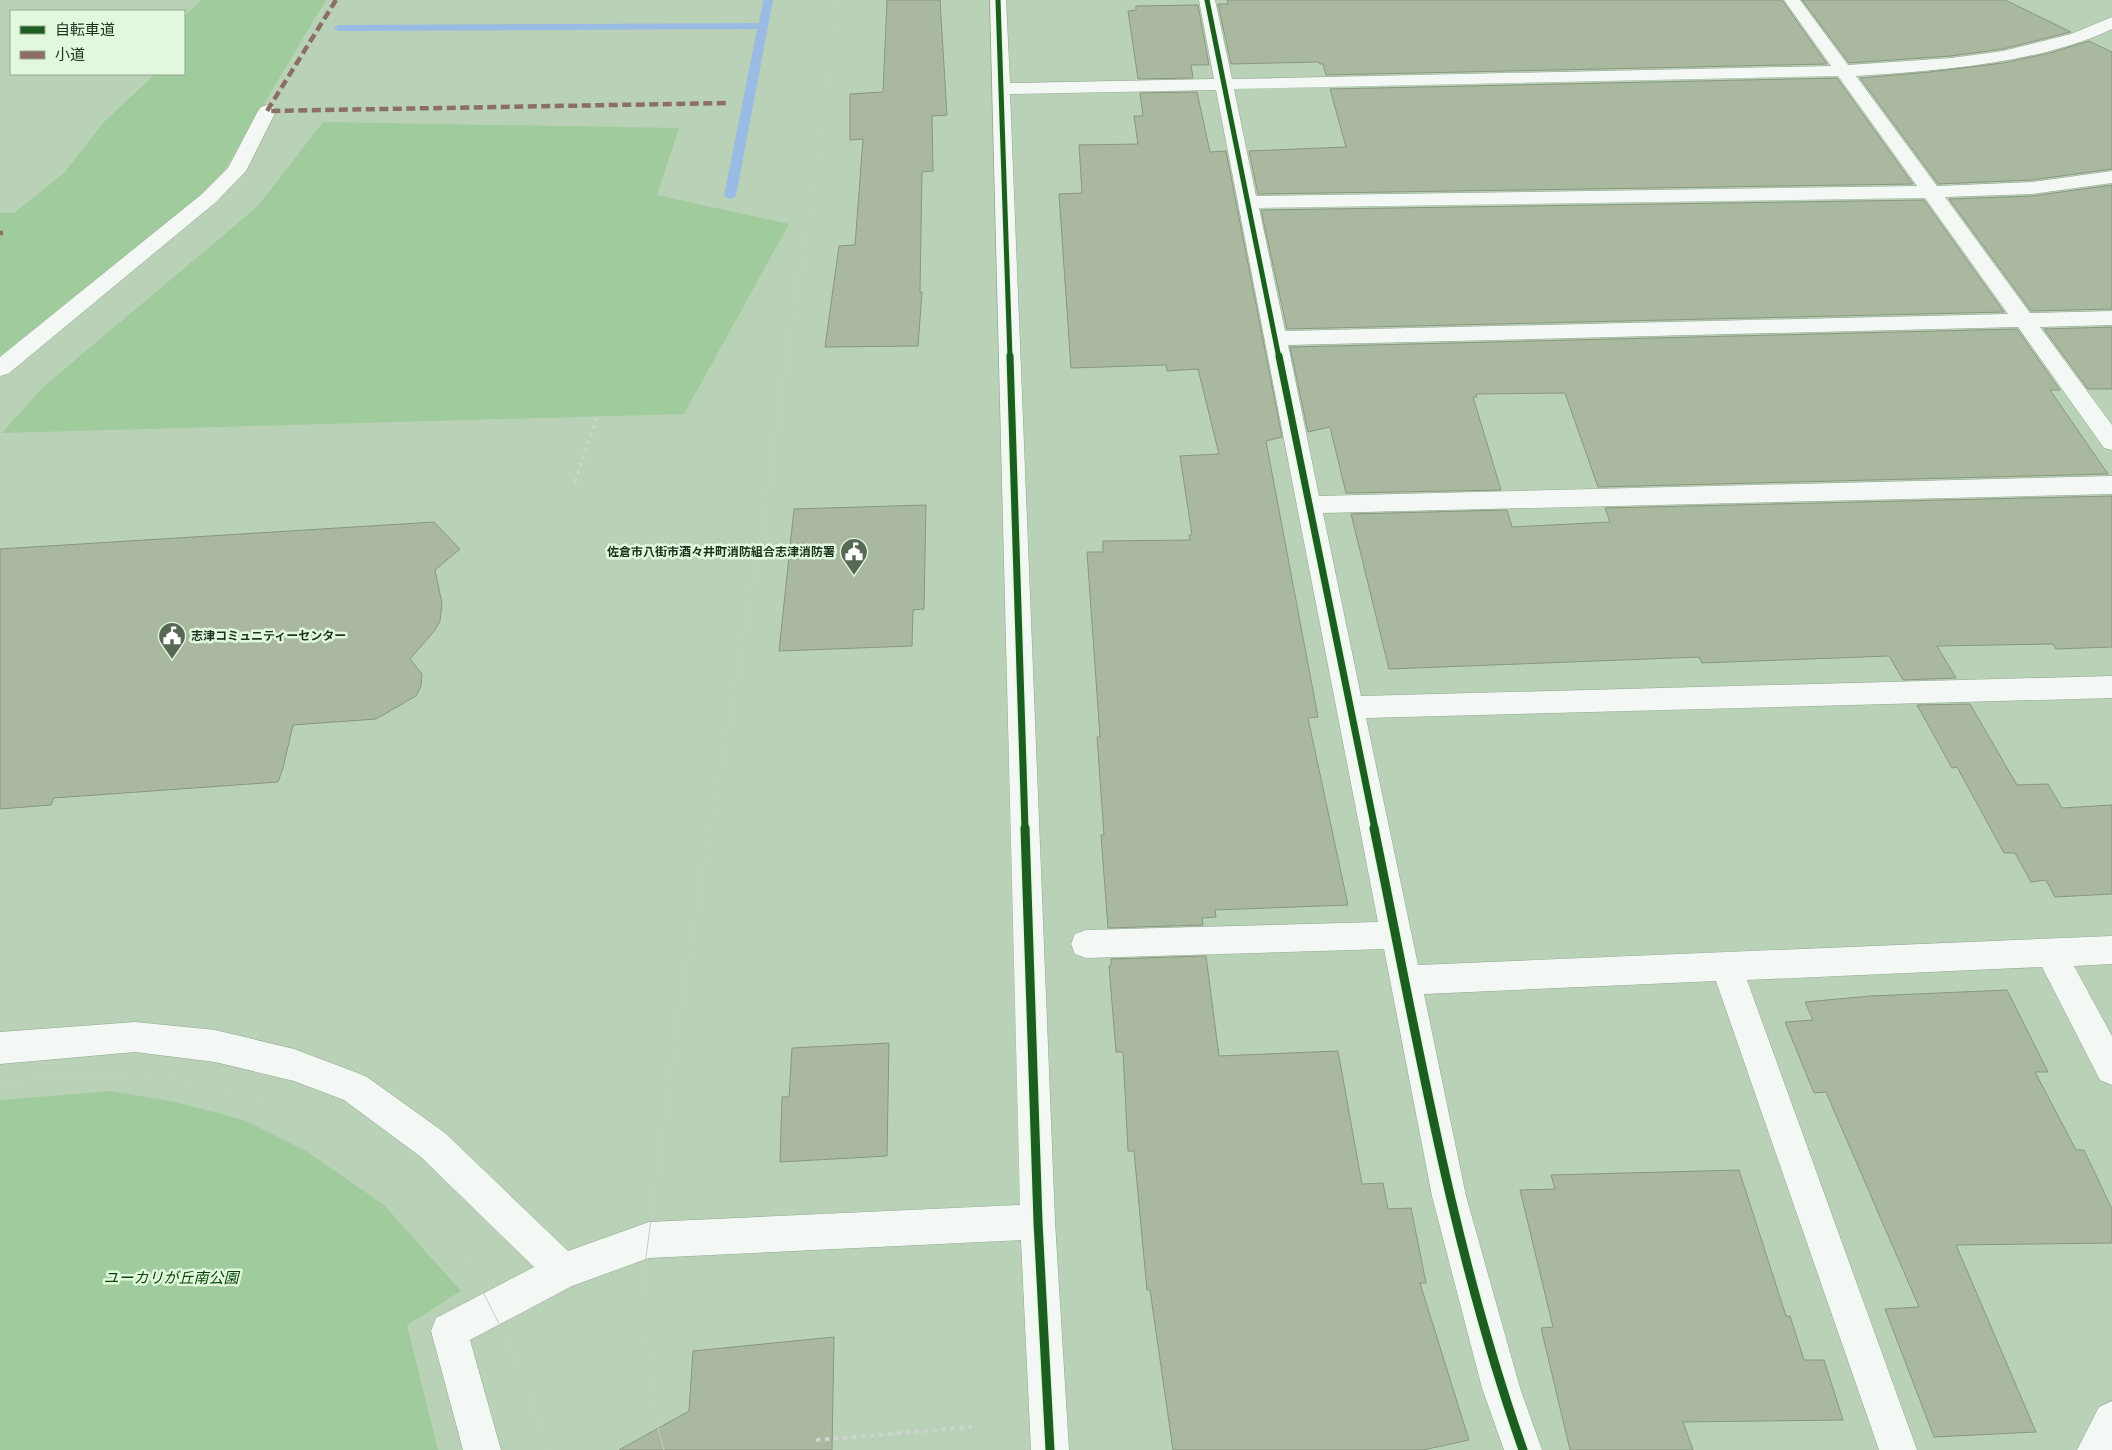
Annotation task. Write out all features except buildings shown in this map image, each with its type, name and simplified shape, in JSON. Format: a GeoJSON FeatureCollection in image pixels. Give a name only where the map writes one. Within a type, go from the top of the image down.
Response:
{"type":"FeatureCollection","features":[{"type":"Feature","properties":{"kind":"street"},"geometry":{"type":"LineString","coordinates":[[998,0],[1038,1222],[1050,1450]]}},
{"type":"Feature","properties":{"kind":"street"},"geometry":{"type":"LineString","coordinates":[[1207,0],[1449,1196],[1501,1388],[1523,1450]]}},
{"type":"Feature","properties":{"kind":"street"},"geometry":{"type":"LineString","coordinates":[[1792,0],[2112,442]]}},
{"type":"Feature","properties":{"kind":"street"},"geometry":{"type":"LineString","coordinates":[[1001,89],[1844,71],[1935,66],[2038,49],[2075,39],[2112,22]]}},
{"type":"Feature","properties":{"kind":"street"},"geometry":{"type":"LineString","coordinates":[[0,369],[209,198],[236,170],[267,111]]}},
{"type":"Feature","properties":{"kind":"street"},"geometry":{"type":"LineString","coordinates":[[1248,202],[1930,192],[2032,188],[2112,177]]}},
{"type":"Feature","properties":{"kind":"street"},"geometry":{"type":"LineString","coordinates":[[1276,338],[2112,318]]}},
{"type":"Feature","properties":{"kind":"street"},"geometry":{"type":"LineString","coordinates":[[1309,506],[2112,484]]}},
{"type":"Feature","properties":{"kind":"street"},"geometry":{"type":"LineString","coordinates":[[1350,707],[2112,688]]}},
{"type":"Feature","properties":{"kind":"street"},"geometry":{"type":"LineString","coordinates":[[1086,944],[1397,935]]}},
{"type":"Feature","properties":{"kind":"street"},"geometry":{"type":"LineString","coordinates":[[1406,980],[2112,950]]}},
{"type":"Feature","properties":{"kind":"street"},"geometry":{"type":"LineString","coordinates":[[2051,953],[2112,1069]]}},
{"type":"Feature","properties":{"kind":"street"},"geometry":{"type":"LineString","coordinates":[[1726,966],[1898,1450]]}},
{"type":"Feature","properties":{"kind":"street"},"geometry":{"type":"LineString","coordinates":[[0,1048],[135,1037],[216,1046],[294,1065],[355,1088],[433,1145],[563,1271]]}},
{"type":"Feature","properties":{"kind":"street"},"geometry":{"type":"LineString","coordinates":[[482,1450],[449,1331],[563,1271],[649,1240],[1038,1222]]}},
{"type":"Feature","properties":{"kind":"street"},"geometry":{"type":"LineString","coordinates":[[2096,1450],[2112,1420]]}},
{"type":"Feature","properties":{"kind":"path"},"geometry":{"type":"LineString","coordinates":[[575,482],[597,417]]}},
{"type":"Feature","properties":{"kind":"path"},"geometry":{"type":"LineString","coordinates":[[816,1440],[972,1427]]}},
{"type":"Feature","properties":{"kind":"green space"},"geometry":{"type":"Polygon","coordinates":[[[202,0],[326,0],[224,171],[198,197],[0,356],[0,213],[14,213],[64,173],[105,121],[152,75],[185,75],[185,15],[202,0]]]}},
{"type":"Feature","properties":{"kind":"green space"},"geometry":{"type":"Polygon","coordinates":[[[323,122],[679,128],[657,195],[789,224],[684,414],[2,433],[43,387],[257,207],[323,122]]]}},
{"type":"Feature","properties":{"kind":"green space","name":"ユーカリが丘南公園"},"geometry":{"type":"Polygon","coordinates":[[[111,1091],[174,1102],[244,1120],[306,1151],[384,1205],[461,1291],[407,1325],[438,1450],[0,1450],[0,1100],[111,1091]]]}},
{"type":"Feature","properties":{"kind":"waterway"},"geometry":{"type":"LineString","coordinates":[[763,26],[768,0]]}},
{"type":"Feature","properties":{"kind":"waterway"},"geometry":{"type":"LineString","coordinates":[[338,28],[763,26]]}},
{"type":"Feature","properties":{"kind":"waterway"},"geometry":{"type":"LineString","coordinates":[[730,196],[763,26]]}},
{"type":"Feature","properties":{"kind":"tram line"},"geometry":{"type":"LineString","coordinates":[[664,1450],[659,1433],[647,1343],[644,1272],[676,1033],[766,499],[840,0]]}},
{"type":"Feature","properties":{"kind":"tram line"},"geometry":{"type":"LineString","coordinates":[[0,1082],[122,1073],[190,1081],[264,1105],[318,1131],[395,1184],[465,1257],[509,1343],[549,1450]]}},
{"type":"Feature","properties":{"kind":"marked path"},"geometry":{"type":"LineString","coordinates":[[336,0],[267,111],[730,103]]}},
{"type":"Feature","properties":{"kind":"cycle path"},"geometry":{"type":"LineString","coordinates":[[998,0],[1038,1222],[1050,1450]]}},
{"type":"Feature","properties":{"kind":"cycle path"},"geometry":{"type":"LineString","coordinates":[[1207,0],[1449,1196],[1501,1388],[1523,1450]]}},
{"type":"Feature","properties":{"kind":"place","name":"佐倉市八街市酒々井町消防組合志津消防署"},"geometry":{"type":"Point","coordinates":[854,576]}},
{"type":"Feature","properties":{"kind":"place","name":"志津コミュニティーセンター"},"geometry":{"type":"Point","coordinates":[172,660]}}]}
